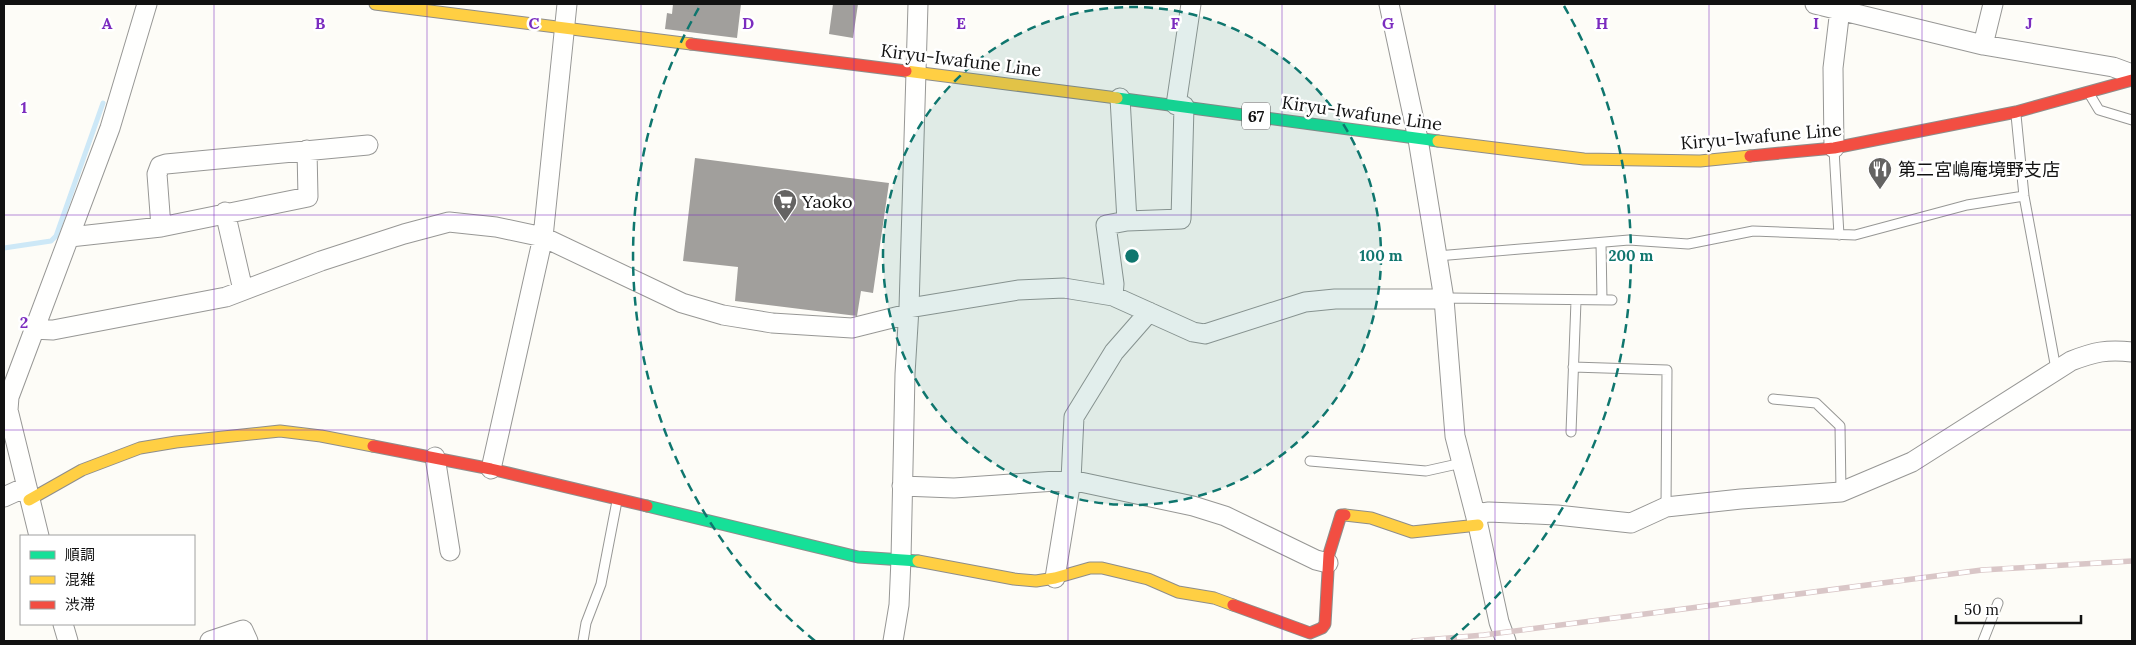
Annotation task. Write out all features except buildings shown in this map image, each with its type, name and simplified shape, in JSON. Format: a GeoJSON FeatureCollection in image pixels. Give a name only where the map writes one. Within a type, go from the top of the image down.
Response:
{"type":"FeatureCollection","features":[{"type":"Feature","properties":{"kind":"main road","name":"Kiryu-Iwafune Line"},"geometry":{"type":"LineString","coordinates":[[376,4],[1180,105],[1553,157],[1628,161],[1700,161],[1834,148],[2016,112],[2132,80]]}},
{"type":"Feature","properties":{"kind":"main road"},"geometry":{"type":"LineString","coordinates":[[28,493],[140,448],[176,442],[280,431],[321,436],[491,469],[858,557],[901,559],[1014,580],[1036,581],[1056,578],[1090,568],[1102,568],[1148,579],[1178,592],[1214,598],[1310,633],[1322,628],[1325,624],[1328,563],[1336,525],[1341,515],[1371,518],[1412,532],[1420,532],[1476,519]]}},
{"type":"Feature","properties":{"kind":"street"},"geometry":{"type":"LineString","coordinates":[[39,535],[8,410],[8,385],[70,237],[110,128],[147,4]]}},
{"type":"Feature","properties":{"kind":"street"},"geometry":{"type":"LineString","coordinates":[[491,469],[543,237],[567,4]]}},
{"type":"Feature","properties":{"kind":"street"},"geometry":{"type":"LineString","coordinates":[[893,641],[899,605],[901,559],[905,374],[909,311],[918,4]]}},
{"type":"Feature","properties":{"kind":"street"},"geometry":{"type":"LineString","coordinates":[[1113,296],[1114,284],[1106,225],[1126,221],[1181,219],[1180,105],[1191,4]]}},
{"type":"Feature","properties":{"kind":"street"},"geometry":{"type":"LineString","coordinates":[[1389,4],[1418,139],[1438,256],[1444,299],[1455,436],[1499,622],[1506,641]]}},
{"type":"Feature","properties":{"kind":"street"},"geometry":{"type":"LineString","coordinates":[[1815,4],[1983,46],[2112,67],[2132,74]]}},
{"type":"Feature","properties":{"kind":"street"},"geometry":{"type":"LineString","coordinates":[[1983,46],[1993,4]]}},
{"type":"Feature","properties":{"kind":"street"},"geometry":{"type":"LineString","coordinates":[[1834,148],[1833,68],[1840,9]]}},
{"type":"Feature","properties":{"kind":"street"},"geometry":{"type":"LineString","coordinates":[[1120,98],[1126,221]]}},
{"type":"Feature","properties":{"kind":"street"},"geometry":{"type":"LineString","coordinates":[[161,227],[157,174],[160,166],[368,145]]}},
{"type":"Feature","properties":{"kind":"street"},"geometry":{"type":"LineString","coordinates":[[70,237],[161,227],[225,212],[308,197],[307,150]]}},
{"type":"Feature","properties":{"kind":"street"},"geometry":{"type":"LineString","coordinates":[[225,212],[243,290]]}},
{"type":"Feature","properties":{"kind":"street"},"geometry":{"type":"LineString","coordinates":[[33,329],[53,330],[226,297],[395,237],[449,222],[496,227],[543,237],[682,302],[723,315],[772,323],[852,328],[909,311],[1018,290],[1064,288],[1113,296],[1193,332],[1205,334],[1305,302],[1335,299],[1444,299]]}},
{"type":"Feature","properties":{"kind":"street"},"geometry":{"type":"LineString","coordinates":[[1056,578],[1071,480],[1074,417],[1114,352],[1149,312]]}},
{"type":"Feature","properties":{"kind":"street"},"geometry":{"type":"LineString","coordinates":[[1476,519],[1489,512],[1557,515],[1631,523],[1666,507],[1741,499],[1841,492],[1912,462],[2056,369],[2093,352],[2110,350],[2132,352]]}},
{"type":"Feature","properties":{"kind":"street"},"geometry":{"type":"LineString","coordinates":[[435,457],[450,551]]}},
{"type":"Feature","properties":{"kind":"street"},"geometry":{"type":"LineString","coordinates":[[902,486],[954,488],[1071,480],[1193,506],[1225,516],[1316,560],[1328,563]]}},
{"type":"Feature","properties":{"kind":"street"},"geometry":{"type":"LineString","coordinates":[[4,496],[28,493]]}},
{"type":"Feature","properties":{"kind":"street"},"geometry":{"type":"LineString","coordinates":[[63,625],[68,641]]}},
{"type":"Feature","properties":{"kind":"street"},"geometry":{"type":"LineString","coordinates":[[210,641],[244,630],[248,641]]}},
{"type":"Feature","properties":{"kind":"lane"},"geometry":{"type":"LineString","coordinates":[[2088,92],[2099,110],[2132,120]]}},
{"type":"Feature","properties":{"kind":"lane"},"geometry":{"type":"LineString","coordinates":[[2016,112],[2024,196],[2056,369]]}},
{"type":"Feature","properties":{"kind":"lane"},"geometry":{"type":"LineString","coordinates":[[1834,148],[1839,234]]}},
{"type":"Feature","properties":{"kind":"lane"},"geometry":{"type":"LineString","coordinates":[[1438,256],[1629,240],[1688,244],[1754,232],[1855,235],[1872,232],[1941,211],[2024,196]]}},
{"type":"Feature","properties":{"kind":"lane"},"geometry":{"type":"LineString","coordinates":[[1601,243],[1602,300]]}},
{"type":"Feature","properties":{"kind":"lane"},"geometry":{"type":"LineString","coordinates":[[1444,299],[1612,300]]}},
{"type":"Feature","properties":{"kind":"lane"},"geometry":{"type":"LineString","coordinates":[[1571,432],[1576,301]]}},
{"type":"Feature","properties":{"kind":"lane"},"geometry":{"type":"LineString","coordinates":[[1573,367],[1666,370],[1666,507]]}},
{"type":"Feature","properties":{"kind":"lane"},"geometry":{"type":"LineString","coordinates":[[1773,399],[1816,403],[1840,426],[1841,492]]}},
{"type":"Feature","properties":{"kind":"lane"},"geometry":{"type":"LineString","coordinates":[[1310,461],[1426,471],[1462,463]]}},
{"type":"Feature","properties":{"kind":"lane"},"geometry":{"type":"LineString","coordinates":[[583,641],[586,623],[601,584],[617,500]]}},
{"type":"Feature","properties":{"kind":"lane"},"geometry":{"type":"LineString","coordinates":[[1983,641],[1998,603]]}},
{"type":"Feature","properties":{"kind":"waterway"},"geometry":{"type":"LineString","coordinates":[[4,248],[51,241],[56,236],[103,103]]}},
{"type":"Feature","properties":{"kind":"railway"},"geometry":{"type":"LineString","coordinates":[[1413,641],[1484,635],[1982,570],[2132,561]]}},
{"type":"Feature","properties":{"kind":"traffic: fast"},"geometry":{"type":"LineString","coordinates":[[1117,98],[1438,141]]}},
{"type":"Feature","properties":{"kind":"traffic: fast"},"geometry":{"type":"LineString","coordinates":[[647,506],[858,557],[918,561]]}},
{"type":"Feature","properties":{"kind":"traffic: slow"},"geometry":{"type":"LineString","coordinates":[[375,4],[691,44]]}},
{"type":"Feature","properties":{"kind":"traffic: slow"},"geometry":{"type":"LineString","coordinates":[[906,71],[1117,98]]}},
{"type":"Feature","properties":{"kind":"traffic: slow"},"geometry":{"type":"LineString","coordinates":[[1438,141],[1584,159],[1700,161],[1750,156]]}},
{"type":"Feature","properties":{"kind":"traffic: slow"},"geometry":{"type":"LineString","coordinates":[[29,500],[82,470],[140,448],[176,442],[280,431],[321,436],[373,446]]}},
{"type":"Feature","properties":{"kind":"traffic: slow"},"geometry":{"type":"LineString","coordinates":[[1345,515],[1371,518],[1412,532],[1478,525]]}},
{"type":"Feature","properties":{"kind":"traffic: slow"},"geometry":{"type":"LineString","coordinates":[[918,561],[1014,579],[1036,581],[1055,578],[1090,568],[1102,568],[1148,579],[1178,592],[1214,598],[1233,605]]}},
{"type":"Feature","properties":{"kind":"traffic: jam"},"geometry":{"type":"LineString","coordinates":[[691,44],[906,71]]}},
{"type":"Feature","properties":{"kind":"traffic: jam"},"geometry":{"type":"LineString","coordinates":[[1750,156],[1834,148],[2016,112],[2132,80]]}},
{"type":"Feature","properties":{"kind":"traffic: jam"},"geometry":{"type":"LineString","coordinates":[[373,446],[491,469],[647,506]]}},
{"type":"Feature","properties":{"kind":"traffic: jam"},"geometry":{"type":"LineString","coordinates":[[1233,605],[1310,633],[1322,628],[1325,624],[1329,554],[1341,515],[1345,515]]}},
{"type":"Feature","properties":{"kind":"place","name":"第二宮嶋庵境野支店"},"geometry":{"type":"Point","coordinates":[1880,190]}},
{"type":"Feature","properties":{"kind":"place","name":"Yaoko"},"geometry":{"type":"Point","coordinates":[785,222]}}]}
